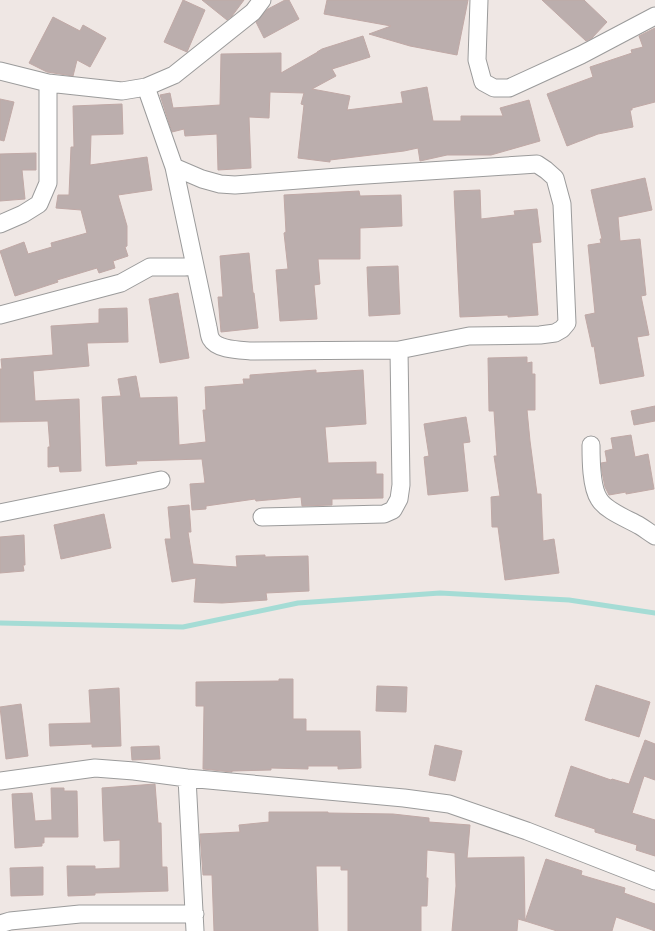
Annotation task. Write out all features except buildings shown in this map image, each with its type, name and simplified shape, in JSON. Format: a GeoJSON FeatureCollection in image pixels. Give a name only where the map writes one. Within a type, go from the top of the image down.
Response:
{"type":"FeatureCollection","features":[{"type":"Feature","properties":{"kind":"street"},"geometry":{"type":"LineString","coordinates":[[0,71],[48,83],[122,91],[146,87],[174,75],[253,12],[262,0]]}},
{"type":"Feature","properties":{"kind":"street"},"geometry":{"type":"LineString","coordinates":[[479,0],[477,60],[483,82],[494,88],[509,88],[581,55],[655,16]]}},
{"type":"Feature","properties":{"kind":"street"},"geometry":{"type":"LineString","coordinates":[[0,224],[23,214],[39,204],[48,183],[48,83]]}},
{"type":"Feature","properties":{"kind":"street"},"geometry":{"type":"LineString","coordinates":[[146,87],[174,167],[211,339],[214,343],[228,349],[251,351],[399,350],[469,336],[540,335],[555,333],[562,329],[567,323],[562,204],[555,178],[537,164],[235,184],[220,184],[202,179],[174,167]]}},
{"type":"Feature","properties":{"kind":"street"},"geometry":{"type":"LineString","coordinates":[[0,315],[121,283],[150,267],[184,268],[195,266]]}},
{"type":"Feature","properties":{"kind":"street"},"geometry":{"type":"LineString","coordinates":[[262,517],[384,514],[393,510],[399,499],[401,485],[399,350]]}},
{"type":"Feature","properties":{"kind":"street"},"geometry":{"type":"LineString","coordinates":[[591,445],[591,468],[599,499],[613,512],[641,526],[655,536]]}},
{"type":"Feature","properties":{"kind":"street"},"geometry":{"type":"LineString","coordinates":[[0,513],[161,480]]}},
{"type":"Feature","properties":{"kind":"street"},"geometry":{"type":"LineString","coordinates":[[0,781],[95,768],[404,798],[449,804],[527,831],[655,880]]}},
{"type":"Feature","properties":{"kind":"street"},"geometry":{"type":"LineString","coordinates":[[187,778],[196,931]]}},
{"type":"Feature","properties":{"kind":"street"},"geometry":{"type":"LineString","coordinates":[[0,924],[10,921],[80,914],[195,914]]}},
{"type":"Feature","properties":{"kind":"waterway"},"geometry":{"type":"LineString","coordinates":[[0,623],[183,627],[298,603],[440,593],[569,600],[655,613]]}}]}
